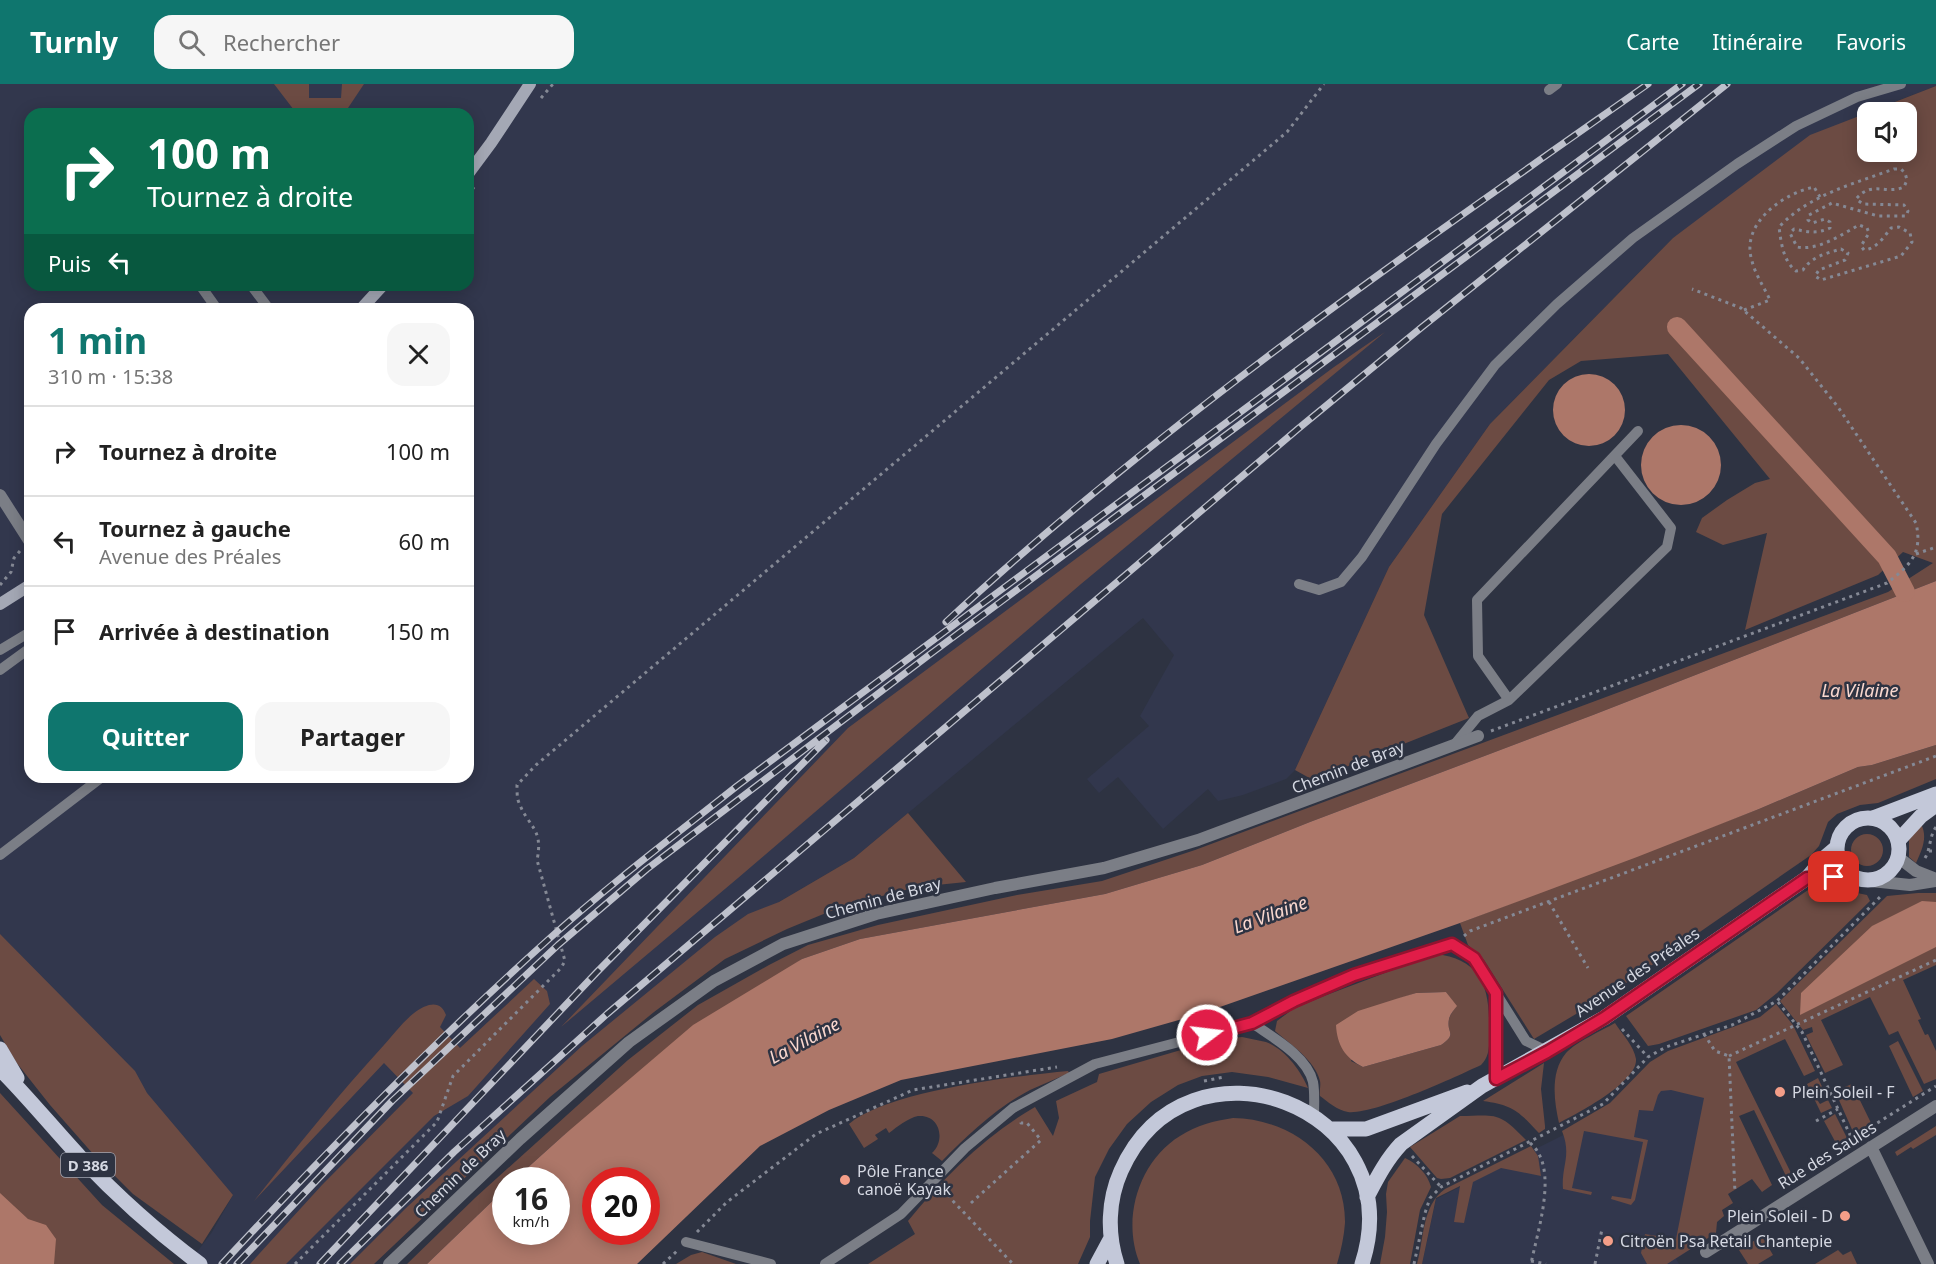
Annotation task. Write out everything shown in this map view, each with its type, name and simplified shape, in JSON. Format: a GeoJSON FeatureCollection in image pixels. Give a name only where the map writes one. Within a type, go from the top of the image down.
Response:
{"type":"FeatureCollection","features":[{"type":"Feature","properties":{"kind":"main road"},"geometry":{"type":"LineString","coordinates":[[1873,818],[1884,822],[1893,830],[1898,841],[1898,857],[1893,869],[1883,877],[1870,881],[1857,880],[1846,873],[1838,862],[1836,848],[1839,835],[1848,825],[1936,794]]}},
{"type":"Feature","properties":{"kind":"main road"},"geometry":{"type":"LineString","coordinates":[[1898,841],[1921,816],[1936,805]]}},
{"type":"Feature","properties":{"kind":"main road","name":"Avenue des Préales"},"geometry":{"type":"LineString","coordinates":[[1367,1197],[1381,1170],[1401,1144],[1489,1083],[1604,1018],[1807,878],[1836,848]]}},
{"type":"Feature","properties":{"kind":"main road"},"geometry":{"type":"LineString","coordinates":[[1807,878],[1834,877],[1846,873]]}},
{"type":"Feature","properties":{"kind":"main road"},"geometry":{"type":"LineString","coordinates":[[0,1049],[29,1098]]}},
{"type":"Feature","properties":{"kind":"main road"},"geometry":{"type":"LineString","coordinates":[[0,1069],[29,1098]]}},
{"type":"Feature","properties":{"kind":"main road","name":"Avenue des Préales"},"geometry":{"type":"LineString","coordinates":[[1330,1129],[1366,1129],[1489,1083]]}},
{"type":"Feature","properties":{"kind":"main road"},"geometry":{"type":"LineString","coordinates":[[1117,1264],[1111,1238],[1112,1198],[1125,1161],[1149,1129],[1165,1116],[1200,1099],[1240,1093],[1259,1094],[1279,1099],[1314,1116],[1330,1129],[1354,1160],[1367,1197],[1369,1235],[1362,1264]]}},
{"type":"Feature","properties":{"kind":"main road","name":"D 386"},"geometry":{"type":"LineString","coordinates":[[29,1098],[79,1156],[153,1227],[200,1264]]}},
{"type":"Feature","properties":{"kind":"main road"},"geometry":{"type":"LineString","coordinates":[[1097,1264],[1111,1238]]}},
{"type":"Feature","properties":{"kind":"street"},"geometry":{"type":"LineString","coordinates":[[474,166],[530,84]]}},
{"type":"Feature","properties":{"kind":"street"},"geometry":{"type":"LineString","coordinates":[[367,303],[378,291]]}},
{"type":"Feature","properties":{"kind":"street"},"geometry":{"type":"LineString","coordinates":[[0,495],[24,539]]}},
{"type":"Feature","properties":{"kind":"street"},"geometry":{"type":"LineString","coordinates":[[0,604],[24,589]]}},
{"type":"Feature","properties":{"kind":"street","name":"Chemin de Bray"},"geometry":{"type":"LineString","coordinates":[[389,1264],[520,1139],[629,1042],[714,981],[783,944],[876,914],[995,888],[1104,868],[1178,847],[1478,736]]}},
{"type":"Feature","properties":{"kind":"street"},"geometry":{"type":"LineString","coordinates":[[1898,857],[1916,871],[1936,880]]}},
{"type":"Feature","properties":{"kind":"street"},"geometry":{"type":"LineString","coordinates":[[1870,881],[1910,885],[1936,880]]}},
{"type":"Feature","properties":{"kind":"street","name":"Rue des Saules"},"geometry":{"type":"LineString","coordinates":[[1706,1252],[1936,1106]]}},
{"type":"Feature","properties":{"kind":"street"},"geometry":{"type":"LineString","coordinates":[[1871,1147],[1928,1264]]}},
{"type":"Feature","properties":{"kind":"lane"},"geometry":{"type":"LineString","coordinates":[[1299,584],[1319,590],[1341,582],[1362,558],[1436,444],[1495,364],[1557,304],[1633,238],[1737,164],[1796,126],[1857,98],[1900,84]]}},
{"type":"Feature","properties":{"kind":"lane"},"geometry":{"type":"LineString","coordinates":[[1509,700],[1478,656],[1477,600],[1638,431]]}},
{"type":"Feature","properties":{"kind":"lane"},"geometry":{"type":"LineString","coordinates":[[1455,744],[1478,716],[1509,700],[1667,547],[1671,528],[1615,456]]}},
{"type":"Feature","properties":{"kind":"lane"},"geometry":{"type":"LineString","coordinates":[[0,650],[24,636]]}},
{"type":"Feature","properties":{"kind":"lane"},"geometry":{"type":"LineString","coordinates":[[0,670],[24,652]]}},
{"type":"Feature","properties":{"kind":"lane"},"geometry":{"type":"LineString","coordinates":[[0,855],[94,783]]}},
{"type":"Feature","properties":{"kind":"lane"},"geometry":{"type":"LineString","coordinates":[[825,1264],[902,1214],[965,1148],[1014,1108],[1095,1064],[1252,1023],[1294,1001],[1354,975],[1452,944],[1474,958],[1526,1041],[1547,1052]]}},
{"type":"Feature","properties":{"kind":"lane"},"geometry":{"type":"LineString","coordinates":[[1489,1083],[1496,993]]}},
{"type":"Feature","properties":{"kind":"lane"},"geometry":{"type":"LineString","coordinates":[[1252,1023],[1299,1058],[1313,1081],[1314,1116]]}},
{"type":"Feature","properties":{"kind":"lane"},"geometry":{"type":"LineString","coordinates":[[686,1242],[771,1264]]}},
{"type":"Feature","properties":{"kind":"path"},"geometry":{"type":"LineString","coordinates":[[295,1264],[436,1122],[453,1076],[561,968],[565,961],[537,860],[540,847],[538,834],[518,800],[517,785],[546,757],[1287,132],[1324,84]]}},
{"type":"Feature","properties":{"kind":"path"},"geometry":{"type":"LineString","coordinates":[[1894,169],[1901,169],[1907,180],[1904,187],[1897,190],[1877,188],[1862,192],[1856,199],[1863,204],[1904,205],[1908,211],[1906,216],[1878,216],[1832,203],[1809,215],[1808,220],[1812,223],[1825,219],[1830,222],[1830,228],[1813,233],[1794,230],[1790,233],[1797,247],[1806,249],[1839,236],[1858,225],[1867,228],[1869,233],[1861,246],[1864,250],[1869,250],[1891,228],[1905,229],[1910,233],[1912,242],[1901,256],[1821,280],[1815,276],[1819,270],[1845,260],[1848,253],[1841,249],[1821,255],[1807,263],[1803,270],[1796,270],[1789,266],[1780,240],[1779,227],[1792,212],[1820,197],[1894,169]]}},
{"type":"Feature","properties":{"kind":"path"},"geometry":{"type":"LineString","coordinates":[[1743,310],[1770,300],[1752,261],[1750,241],[1754,226],[1772,208],[1799,190],[1814,187],[1820,197]]}},
{"type":"Feature","properties":{"kind":"path"},"geometry":{"type":"LineString","coordinates":[[1478,736],[1887,583],[1903,570],[1916,554],[1920,540],[1916,524],[1838,407],[1799,358],[1743,310],[1692,289]]}},
{"type":"Feature","properties":{"kind":"path"},"geometry":{"type":"LineString","coordinates":[[1916,554],[1936,547]]}},
{"type":"Feature","properties":{"kind":"path"},"geometry":{"type":"LineString","coordinates":[[0,585],[11,572],[14,558],[24,548]]}},
{"type":"Feature","properties":{"kind":"path"},"geometry":{"type":"LineString","coordinates":[[1452,944],[1470,931],[1936,756]]}},
{"type":"Feature","properties":{"kind":"path"},"geometry":{"type":"LineString","coordinates":[[1936,827],[1931,834],[1929,851],[1936,851]]}},
{"type":"Feature","properties":{"kind":"path"},"geometry":{"type":"LineString","coordinates":[[1414,1264],[1430,1198],[1441,1188],[1603,1104],[1648,1057],[1666,1047],[1732,1025],[1777,1002],[1883,894]]}},
{"type":"Feature","properties":{"kind":"path"},"geometry":{"type":"LineString","coordinates":[[1549,902],[1588,968]]}},
{"type":"Feature","properties":{"kind":"path"},"geometry":{"type":"LineString","coordinates":[[1704,1034],[1715,1051],[1730,1056],[1936,960]]}},
{"type":"Feature","properties":{"kind":"path"},"geometry":{"type":"LineString","coordinates":[[1777,1002],[1797,1026],[1852,1139]]}},
{"type":"Feature","properties":{"kind":"path"},"geometry":{"type":"LineString","coordinates":[[1622,1029],[1648,1057]]}},
{"type":"Feature","properties":{"kind":"path"},"geometry":{"type":"LineString","coordinates":[[1730,1056],[1735,1193]]}},
{"type":"Feature","properties":{"kind":"path"},"geometry":{"type":"LineString","coordinates":[[663,1264],[727,1202],[816,1134],[913,1090],[1059,1067]]}},
{"type":"Feature","properties":{"kind":"path"},"geometry":{"type":"LineString","coordinates":[[1201,1082],[1233,1077]]}},
{"type":"Feature","properties":{"kind":"path"},"geometry":{"type":"LineString","coordinates":[[1852,1160],[1843,1144],[1936,1086]]}},
{"type":"Feature","properties":{"kind":"path"},"geometry":{"type":"LineString","coordinates":[[971,1203],[1041,1140],[1027,1123],[1021,1123],[1014,1108]]}},
{"type":"Feature","properties":{"kind":"path"},"geometry":{"type":"LineString","coordinates":[[1816,1121],[1838,1109]]}},
{"type":"Feature","properties":{"kind":"path"},"geometry":{"type":"LineString","coordinates":[[1530,1143],[1537,1148],[1540,1155],[1547,1184],[1531,1263],[1546,1264]]}},
{"type":"Feature","properties":{"kind":"path"},"geometry":{"type":"LineString","coordinates":[[1401,1144],[1441,1188]]}},
{"type":"Feature","properties":{"kind":"path"},"geometry":{"type":"LineString","coordinates":[[936,1178],[951,1199],[1012,1264]]}},
{"type":"Feature","properties":{"kind":"path"},"geometry":{"type":"LineString","coordinates":[[1595,1264],[1602,1229]]}},
{"type":"Feature","properties":{"kind":"shaded area"},"geometry":{"type":"Polygon","coordinates":[[[0,84],[1936,84],[1936,86],[1894,102],[1857,102],[1857,119],[1673,238],[1490,424],[1389,567],[1295,770],[1286,779],[1243,795],[1218,801],[1208,789],[1163,829],[1118,777],[1099,793],[1087,779],[1149,726],[1140,716],[1174,655],[1143,618],[854,858],[779,902],[670,990],[360,1264],[188,1264],[212,1232],[233,1195],[0,974],[0,84]]]}},
{"type":"Feature","properties":{"kind":"shaded area"},"geometry":{"type":"Polygon","coordinates":[[[274,84],[309,84],[309,98],[341,98],[342,84],[364,84],[348,108],[292,108],[274,84]]]}},
{"type":"Feature","properties":{"kind":"shaded area"},"geometry":{"type":"Polygon","coordinates":[[[1936,86],[1936,581],[1202,865],[1105,894],[860,939],[802,959],[564,1135],[528,1167],[509,1167],[628,1060],[698,1005],[808,945],[878,925],[1017,895],[1102,881],[1195,850],[1888,592],[1933,563],[1903,552],[1878,575],[1745,630],[1767,533],[1723,545],[1696,532],[1702,518],[1727,500],[1755,483],[1770,479],[1668,354],[1581,361],[1549,380],[1442,514],[1424,615],[1469,718],[1313,780],[1295,770],[1389,567],[1490,424],[1673,238],[1810,135],[1857,117],[1857,162],[1917,162],[1917,102],[1895,102],[1936,86]]]}},
{"type":"Feature","properties":{"kind":"shaded area"},"geometry":{"type":"Polygon","coordinates":[[[1385,332],[1081,584],[561,1027],[848,728],[1334,367],[1385,332]]]}},
{"type":"Feature","properties":{"kind":"shaded area"},"geometry":{"type":"Polygon","coordinates":[[[1936,745],[1936,779],[1878,803],[1860,805],[1837,814],[1828,822],[1819,846],[1811,855],[1613,992],[1534,1039],[1484,960],[1468,945],[1460,923],[1759,809],[1858,767],[1872,765],[1936,745]]]}},
{"type":"Feature","properties":{"kind":"shaded area"},"geometry":{"type":"Polygon","coordinates":[[[908,813],[966,882],[917,887],[843,906],[787,929],[725,959],[654,1012],[550,1097],[374,1264],[350,1264],[406,1208],[582,1046],[715,937],[748,914],[779,902],[854,858],[908,813]]]}},
{"type":"Feature","properties":{"kind":"shaded area"},"geometry":{"type":"Polygon","coordinates":[[[1921,824],[1924,839],[1916,863],[1909,857],[1909,840],[1921,824]]]}},
{"type":"Feature","properties":{"kind":"shaded area"},"geometry":{"type":"Polygon","coordinates":[[[1867,834],[1878,839],[1883,850],[1878,861],[1867,866],[1856,861],[1851,850],[1856,839],[1867,834]]]}},
{"type":"Feature","properties":{"kind":"shaded area"},"geometry":{"type":"Polygon","coordinates":[[[1833,888],[1867,895],[1870,901],[1777,993],[1756,1010],[1648,1046],[1626,1016],[1808,890],[1811,894],[1833,888]]]}},
{"type":"Feature","properties":{"kind":"shaded area"},"geometry":{"type":"Polygon","coordinates":[[[1936,893],[1936,965],[1903,980],[1921,1019],[1918,1020],[1936,1051],[1936,1079],[1924,1084],[1898,1031],[1889,1035],[1870,997],[1821,1020],[1843,1065],[1825,1073],[1806,1035],[1813,1032],[1812,1027],[1803,1030],[1780,1001],[1887,896],[1936,893]]]}},
{"type":"Feature","properties":{"kind":"shaded area"},"geometry":{"type":"Polygon","coordinates":[[[0,934],[135,1071],[147,1093],[233,1195],[202,1244],[133,1194],[94,1155],[16,1062],[0,1035],[0,934]]]}},
{"type":"Feature","properties":{"kind":"shaded area"},"geometry":{"type":"Polygon","coordinates":[[[1435,954],[1451,957],[1473,969],[1485,989],[1489,1015],[1488,1053],[1481,1065],[1415,1094],[1376,1108],[1344,1111],[1320,1096],[1320,1081],[1313,1066],[1275,1031],[1277,1021],[1293,1009],[1435,954]],[[1446,992],[1416,993],[1380,1005],[1351,1061],[1363,1067],[1441,1045],[1449,1038],[1449,1019],[1456,1006],[1446,992]]]}},
{"type":"Feature","properties":{"kind":"shaded area"},"geometry":{"type":"Polygon","coordinates":[[[534,979],[547,991],[550,1004],[468,1096],[434,1116],[286,1264],[250,1264],[322,1185],[413,1093],[384,1063],[254,1201],[334,1102],[404,1022],[422,1008],[438,1005],[446,1015],[440,1027],[460,1048],[534,979]]]}},
{"type":"Feature","properties":{"kind":"shaded area"},"geometry":{"type":"Polygon","coordinates":[[[1776,1004],[1793,1025],[1815,1071],[1804,1076],[1785,1039],[1736,1062],[1791,1173],[1786,1176],[1754,1110],[1739,1116],[1772,1185],[1762,1192],[1752,1179],[1728,1194],[1733,1203],[1722,1210],[1724,1216],[1717,1222],[1716,1233],[1667,1264],[1647,1264],[1641,1253],[1645,1234],[1676,1239],[1704,1098],[1671,1090],[1661,1091],[1653,1111],[1639,1110],[1634,1137],[1648,1140],[1635,1200],[1631,1205],[1611,1199],[1612,1196],[1631,1199],[1643,1142],[1584,1131],[1572,1188],[1592,1192],[1591,1195],[1563,1189],[1566,1147],[1562,1131],[1610,1103],[1650,1062],[1668,1051],[1760,1017],[1776,1004]]]}},
{"type":"Feature","properties":{"kind":"shaded area"},"geometry":{"type":"Polygon","coordinates":[[[1615,1023],[1633,1049],[1636,1059],[1634,1068],[1617,1087],[1605,1096],[1559,1123],[1555,1078],[1561,1061],[1566,1053],[1576,1045],[1615,1023]]]}},
{"type":"Feature","properties":{"kind":"shaded area"},"geometry":{"type":"Polygon","coordinates":[[[1242,1037],[1266,1042],[1280,1050],[1297,1068],[1308,1088],[1268,1077],[1232,1072],[1202,1076],[1178,1085],[1151,1102],[1127,1124],[1109,1149],[1095,1177],[1090,1237],[1078,1264],[868,1264],[915,1234],[908,1221],[936,1189],[983,1144],[1035,1107],[1053,1136],[1059,1118],[1056,1101],[1097,1082],[1099,1074],[1215,1040],[1242,1037]]]}},
{"type":"Feature","properties":{"kind":"shaded area"},"geometry":{"type":"Polygon","coordinates":[[[1898,1041],[1923,1091],[1913,1097],[1889,1046],[1898,1041]]]}},
{"type":"Feature","properties":{"kind":"shaded area"},"geometry":{"type":"Polygon","coordinates":[[[1723,1055],[1700,1243],[1676,1259],[1679,1264],[1422,1264],[1436,1199],[1723,1055]]]}},
{"type":"Feature","properties":{"kind":"shaded area"},"geometry":{"type":"Polygon","coordinates":[[[1544,1063],[1541,1089],[1545,1129],[1539,1133],[1524,1117],[1512,1109],[1483,1101],[1544,1063]]]}},
{"type":"Feature","properties":{"kind":"shaded area"},"geometry":{"type":"Polygon","coordinates":[[[1068,1071],[1069,1073],[1030,1090],[994,1113],[942,1161],[932,1153],[939,1141],[939,1129],[936,1123],[925,1116],[910,1119],[889,1133],[886,1128],[875,1135],[878,1139],[864,1148],[849,1124],[867,1112],[921,1094],[986,1081],[1068,1071]]]}},
{"type":"Feature","properties":{"kind":"shaded area"},"geometry":{"type":"Polygon","coordinates":[[[1818,1078],[1825,1093],[1816,1098],[1820,1104],[1828,1100],[1832,1108],[1821,1113],[1807,1084],[1818,1078]]]}},
{"type":"Feature","properties":{"kind":"shaded area"},"geometry":{"type":"Polygon","coordinates":[[[1852,1084],[1871,1123],[1854,1134],[1835,1091],[1852,1084]]]}},
{"type":"Feature","properties":{"kind":"shaded area"},"geometry":{"type":"Polygon","coordinates":[[[0,1093],[102,1205],[174,1264],[0,1264],[0,1093]]]}},
{"type":"Feature","properties":{"kind":"shaded area"},"geometry":{"type":"Polygon","coordinates":[[[1835,1114],[1847,1138],[1837,1145],[1824,1121],[1835,1114]]]}},
{"type":"Feature","properties":{"kind":"shaded area"},"geometry":{"type":"Polygon","coordinates":[[[1460,1116],[1497,1117],[1510,1124],[1526,1140],[1450,1178],[1437,1178],[1410,1147],[1460,1116]]]}},
{"type":"Feature","properties":{"kind":"shaded area"},"geometry":{"type":"Polygon","coordinates":[[[1233,1118],[1255,1120],[1276,1126],[1312,1147],[1326,1162],[1343,1200],[1345,1228],[1337,1264],[1140,1264],[1132,1229],[1133,1210],[1144,1176],[1154,1160],[1166,1147],[1186,1132],[1206,1124],[1233,1118]]]}},
{"type":"Feature","properties":{"kind":"shaded area"},"geometry":{"type":"Polygon","coordinates":[[[1936,1126],[1936,1135],[1897,1156],[1895,1152],[1936,1126]]]}},
{"type":"Feature","properties":{"kind":"shaded area"},"geometry":{"type":"Polygon","coordinates":[[[1531,1146],[1538,1156],[1541,1176],[1501,1168],[1473,1182],[1464,1223],[1454,1222],[1460,1186],[1436,1198],[1422,1264],[1417,1264],[1425,1223],[1432,1204],[1437,1196],[1445,1189],[1531,1146]]]}},
{"type":"Feature","properties":{"kind":"shaded area"},"geometry":{"type":"Polygon","coordinates":[[[1405,1158],[1421,1170],[1431,1187],[1420,1210],[1410,1264],[1380,1264],[1385,1237],[1388,1182],[1405,1158]]]}},
{"type":"Feature","properties":{"kind":"shaded area"},"geometry":{"type":"Polygon","coordinates":[[[492,1183],[492,1202],[427,1264],[407,1264],[492,1183]]]}},
{"type":"Feature","properties":{"kind":"shaded area"},"geometry":{"type":"Polygon","coordinates":[[[1762,1236],[1773,1255],[1758,1264],[1748,1264],[1739,1250],[1762,1236]]]}},
{"type":"Feature","properties":{"kind":"shaded area"},"geometry":{"type":"Polygon","coordinates":[[[1838,1250],[1843,1255],[1851,1251],[1857,1264],[1815,1264],[1838,1250]]]}},
{"type":"Feature","properties":{"kind":"shaded area"},"geometry":{"type":"Polygon","coordinates":[[[702,1252],[736,1264],[676,1264],[691,1255],[702,1252]]]}},
{"type":"Feature","properties":{"kind":"water"},"geometry":{"type":"Polygon","coordinates":[[[1589,374],[1609,380],[1619,390],[1625,410],[1619,430],[1609,440],[1589,446],[1569,440],[1559,430],[1553,410],[1559,390],[1569,380],[1589,374]]]}},
{"type":"Feature","properties":{"kind":"water"},"geometry":{"type":"Polygon","coordinates":[[[1673,425],[1689,425],[1710,436],[1721,457],[1721,473],[1710,494],[1689,505],[1673,505],[1659,499],[1647,487],[1641,473],[1641,457],[1647,443],[1659,431],[1673,425]]]}},
{"type":"Feature","properties":{"kind":"water","name":"La Vilaine"},"geometry":{"type":"Polygon","coordinates":[[[1936,581],[1936,745],[1872,765],[1858,767],[1637,857],[1460,923],[1200,1014],[1112,1039],[901,1080],[829,1110],[760,1146],[660,1242],[660,1167],[582,1167],[582,1245],[657,1245],[637,1264],[427,1264],[492,1202],[492,1245],[570,1245],[570,1167],[528,1167],[693,1025],[802,959],[860,939],[1105,894],[1202,865],[1593,715],[1936,581]]]}},
{"type":"Feature","properties":{"kind":"water"},"geometry":{"type":"Polygon","coordinates":[[[1922,901],[1936,902],[1936,947],[1800,1015],[1801,993],[1872,926],[1922,901]]]}},
{"type":"Feature","properties":{"kind":"water"},"geometry":{"type":"Polygon","coordinates":[[[1446,992],[1457,1006],[1449,1019],[1449,1038],[1441,1045],[1363,1067],[1351,1059],[1340,1045],[1336,1025],[1358,1011],[1416,993],[1446,992]]]}},
{"type":"Feature","properties":{"kind":"water"},"geometry":{"type":"Polygon","coordinates":[[[0,1193],[28,1219],[46,1225],[56,1239],[54,1264],[0,1264],[0,1193]]]}},
{"type":"Feature","properties":{"kind":"waterway"},"geometry":{"type":"LineString","coordinates":[[1677,327],[1887,557],[1905,592]]}},
{"type":"Feature","properties":{"kind":"railway"},"geometry":{"type":"LineString","coordinates":[[946,622],[1113,477],[1200,408],[1377,276],[1648,84]]}},
{"type":"Feature","properties":{"kind":"railway"},"geometry":{"type":"LineString","coordinates":[[222,1264],[301,1180],[423,1057],[507,977],[619,879],[737,786],[1682,84]]}},
{"type":"Feature","properties":{"kind":"railway"},"geometry":{"type":"LineString","coordinates":[[237,1264],[392,1101],[558,945],[647,869],[929,655],[1699,84]]}},
{"type":"Feature","properties":{"kind":"railway"},"geometry":{"type":"LineString","coordinates":[[340,1264],[454,1152],[607,1014],[1299,428],[1727,84]]}},
{"type":"Feature","properties":{"kind":"railway"},"geometry":{"type":"LineString","coordinates":[[320,1264],[597,972],[826,740]]}},
{"type":"Feature","properties":{"kind":"place","name":"Plein Soleil - F"},"geometry":{"type":"Point","coordinates":[1780,1092]}},
{"type":"Feature","properties":{"kind":"place","name":"Pôle France canoë Kayak"},"geometry":{"type":"Point","coordinates":[845,1180]}},
{"type":"Feature","properties":{"kind":"place","name":"Plein Soleil - D"},"geometry":{"type":"Point","coordinates":[1845,1216]}},
{"type":"Feature","properties":{"kind":"place","name":"Citroën Psa Retail Chantepie"},"geometry":{"type":"Point","coordinates":[1608,1241]}},
{"type":"Feature","properties":{"kind":"route"},"geometry":{"type":"LineString","coordinates":[[1207,1035],[1252,1023],[1294,1001],[1354,975],[1433,948],[1452,944],[1474,958],[1496,993],[1496,1079],[1604,1018],[1807,878],[1834,877]]}}]}
